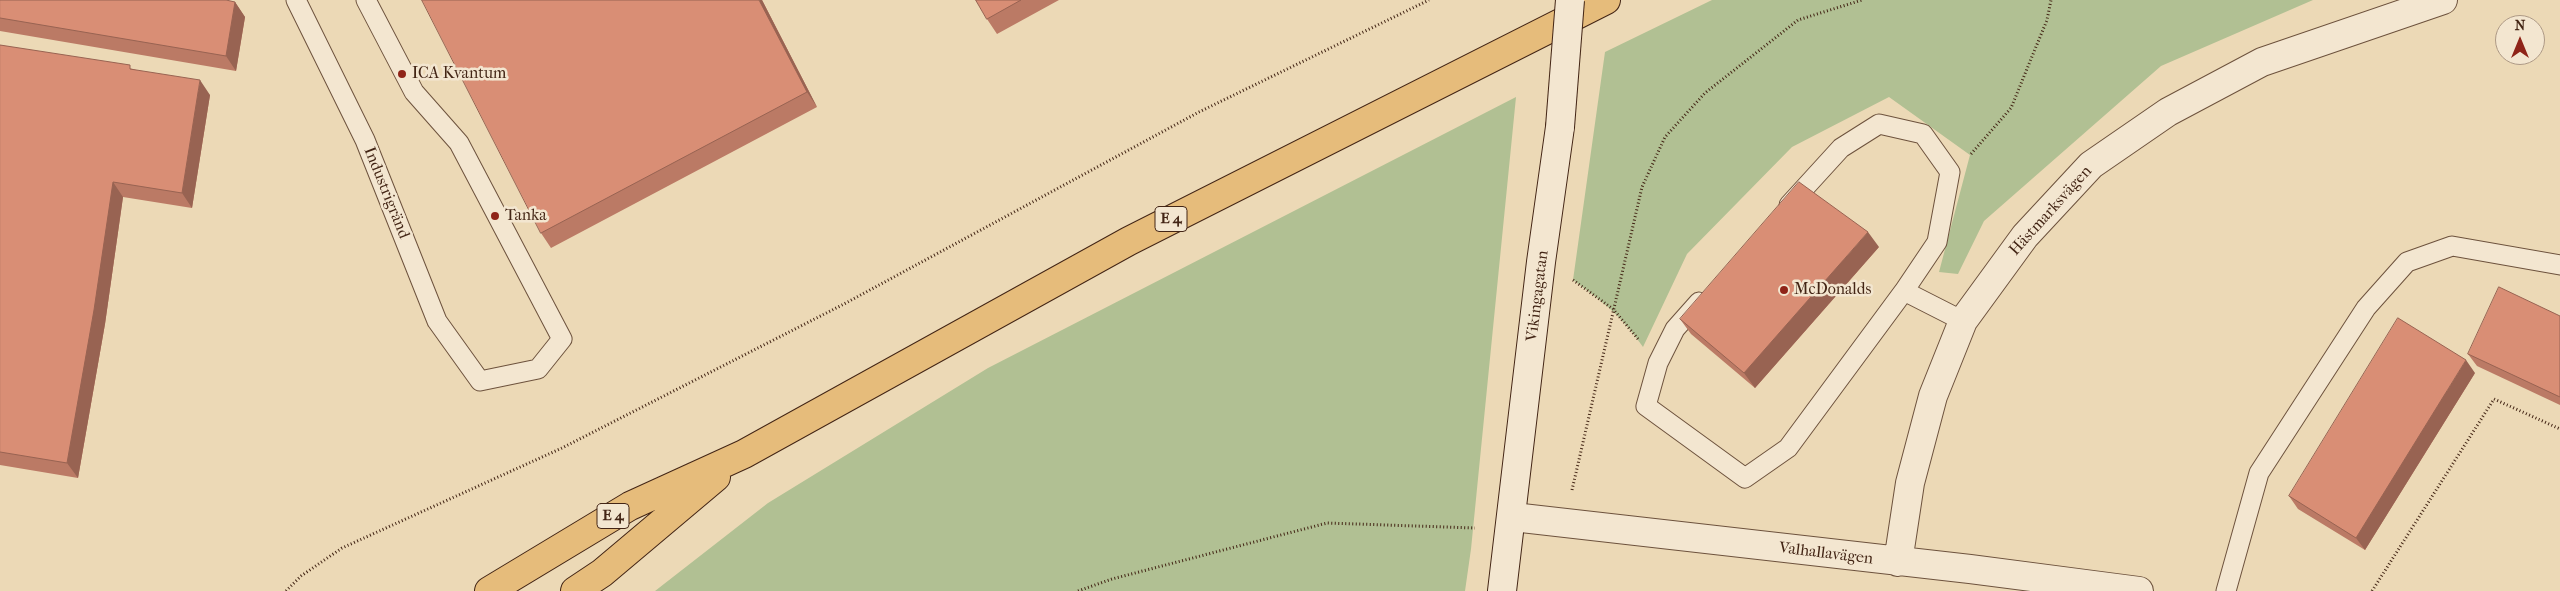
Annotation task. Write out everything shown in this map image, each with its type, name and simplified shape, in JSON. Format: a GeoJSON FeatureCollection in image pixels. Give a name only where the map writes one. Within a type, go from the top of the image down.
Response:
{"type":"FeatureCollection","features":[{"type":"Feature","properties":{"kind":"highway","name":"E 4"},"geometry":{"type":"LineString","coordinates":[[489,591],[630,506],[744,454],[1129,240],[1606,0]]}},
{"type":"Feature","properties":{"kind":"highway","name":"E 4"},"geometry":{"type":"LineString","coordinates":[[575,591],[593,582],[744,454]]}},
{"type":"Feature","properties":{"kind":"street","name":"Vikingagatan"},"geometry":{"type":"LineString","coordinates":[[1502,591],[1512,523],[1541,262],[1560,127],[1570,0]]}},
{"type":"Feature","properties":{"kind":"street","name":"Hästmarksvägen"},"geometry":{"type":"LineString","coordinates":[[1898,562],[1910,483],[1930,406],[1963,321],[2025,236],[2091,166],[2168,112],[2262,62],[2443,0]]}},
{"type":"Feature","properties":{"kind":"street","name":"Valhallavägen"},"geometry":{"type":"LineString","coordinates":[[1512,523],[1565,523],[1980,570],[2139,591]]}},
{"type":"Feature","properties":{"kind":"lane","name":"Industrigränd"},"geometry":{"type":"LineString","coordinates":[[296,0],[365,140],[437,321],[480,381],[538,369],[562,339],[459,143],[414,92],[366,0]]}},
{"type":"Feature","properties":{"kind":"lane"},"geometry":{"type":"LineString","coordinates":[[1714,285],[1675,329],[1658,363],[1646,406],[1745,478],[1788,448],[1938,242],[1950,172],[1923,134],[1879,124],[1841,148],[1774,220]]}},
{"type":"Feature","properties":{"kind":"lane"},"geometry":{"type":"LineString","coordinates":[[2226,591],[2259,473],[2366,308],[2407,262],[2452,246],[2560,265]]}},
{"type":"Feature","properties":{"kind":"lane"},"geometry":{"type":"LineString","coordinates":[[1904,291],[1963,321]]}},
{"type":"Feature","properties":{"kind":"path"},"geometry":{"type":"LineString","coordinates":[[286,591],[301,576],[342,548],[562,448],[844,304],[1199,112],[1429,0]]}},
{"type":"Feature","properties":{"kind":"path"},"geometry":{"type":"LineString","coordinates":[[1565,523],[1642,187],[1665,137],[1706,94],[1798,20],[1862,0]]}},
{"type":"Feature","properties":{"kind":"path"},"geometry":{"type":"LineString","coordinates":[[1950,172],[1970,155],[2011,108],[2047,20],[2051,0]]}},
{"type":"Feature","properties":{"kind":"path"},"geometry":{"type":"LineString","coordinates":[[1541,262],[1572,280],[1613,309],[1658,363]]}},
{"type":"Feature","properties":{"kind":"path"},"geometry":{"type":"LineString","coordinates":[[2372,591],[2494,399],[2560,430]]}},
{"type":"Feature","properties":{"kind":"path"},"geometry":{"type":"LineString","coordinates":[[1078,591],[1112,579],[1327,523],[1512,523]]}},
{"type":"Feature","properties":{"kind":"green space"},"geometry":{"type":"Polygon","coordinates":[[[1712,0],[2313,0],[2161,66],[1984,221],[1958,274],[1939,272],[1970,155],[1889,97],[1792,147],[1687,254],[1643,347],[1627,326],[1611,310],[1573,280],[1605,52],[1712,0]]]}},
{"type":"Feature","properties":{"kind":"green space"},"geometry":{"type":"Polygon","coordinates":[[[1516,97],[1471,549],[1465,591],[655,591],[768,503],[988,368],[1516,97]]]}},
{"type":"Feature","properties":{"kind":"building"},"geometry":{"type":"Polygon","coordinates":[[[0,0],[226,0],[235,2],[226,56],[0,18],[0,0]]]}},
{"type":"Feature","properties":{"kind":"building"},"geometry":{"type":"Polygon","coordinates":[[[422,0],[759,0],[807,92],[541,233],[422,0]]]}},
{"type":"Feature","properties":{"kind":"building"},"geometry":{"type":"Polygon","coordinates":[[[976,0],[1021,0],[987,19],[976,0]]]}},
{"type":"Feature","properties":{"kind":"building"},"geometry":{"type":"Polygon","coordinates":[[[0,45],[130,65],[130,69],[200,80],[182,193],[113,182],[94,310],[67,463],[0,452],[0,45]]]}},
{"type":"Feature","properties":{"kind":"building","name":"McDonalds"},"geometry":{"type":"Polygon","coordinates":[[[1799,182],[1868,232],[1744,373],[1680,319],[1799,182]]]}},
{"type":"Feature","properties":{"kind":"building"},"geometry":{"type":"Polygon","coordinates":[[[2499,287],[2560,316],[2560,397],[2468,354],[2499,287]]]}},
{"type":"Feature","properties":{"kind":"building"},"geometry":{"type":"Polygon","coordinates":[[[2398,318],[2466,360],[2356,538],[2289,496],[2398,318]]]}},
{"type":"Feature","properties":{"kind":"place","name":"ICA Kvantum"},"geometry":{"type":"Point","coordinates":[402,74]}},
{"type":"Feature","properties":{"kind":"place","name":"Tanka"},"geometry":{"type":"Point","coordinates":[495,216]}},
{"type":"Feature","properties":{"kind":"place","name":"McDonalds"},"geometry":{"type":"Point","coordinates":[1784,290]}}]}
